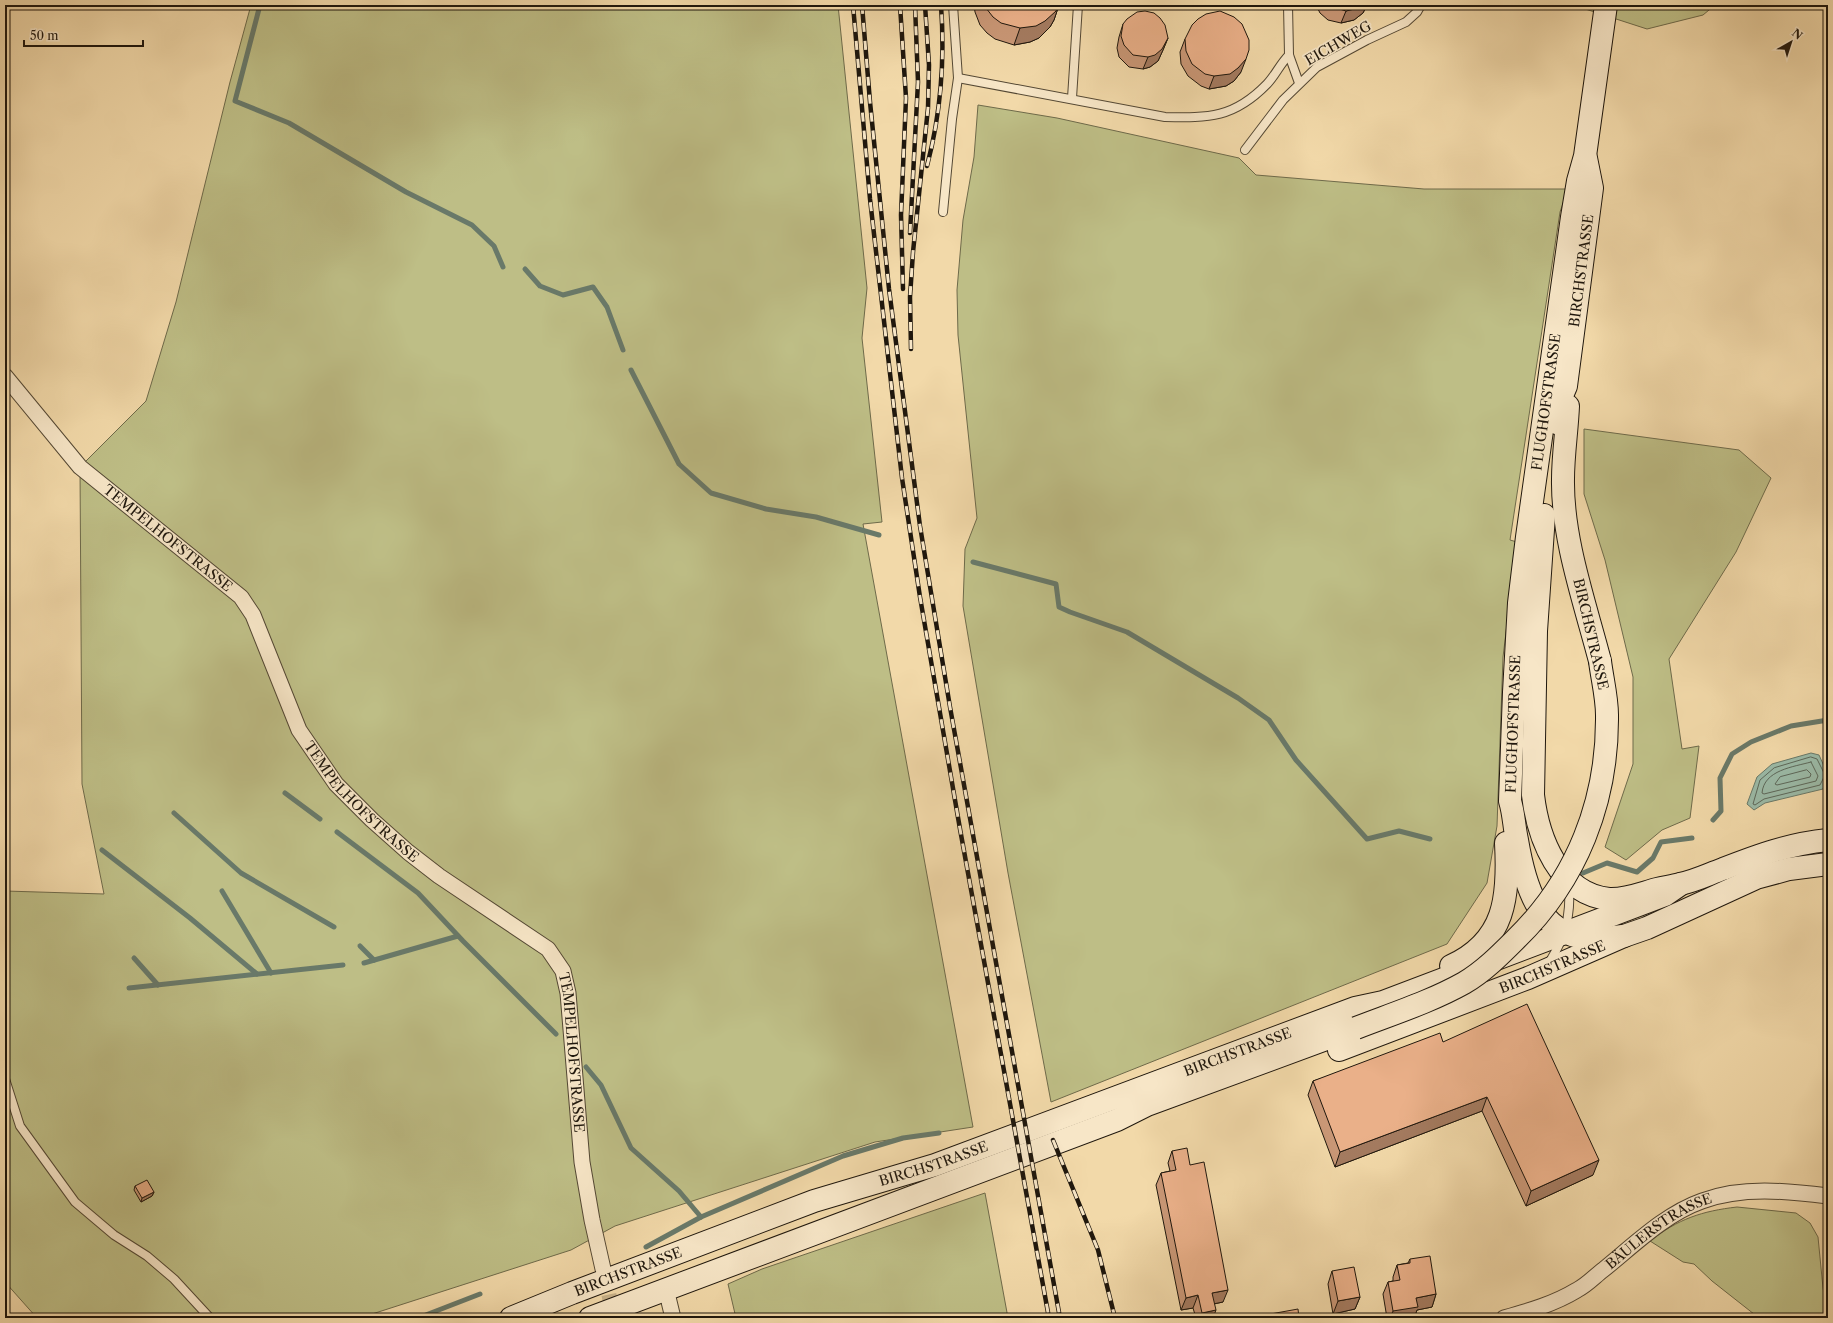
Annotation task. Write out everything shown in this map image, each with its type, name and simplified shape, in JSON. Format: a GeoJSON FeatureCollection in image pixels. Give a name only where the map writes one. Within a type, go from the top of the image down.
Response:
{"type":"FeatureCollection","features":[{"type":"Feature","properties":{"kind":"main road","name":"FLUGHOFSTRASSE"},"geometry":{"type":"LineString","coordinates":[[1510,801],[1512,724],[1519,610],[1526,544],[1572,217],[1578,181],[1585,156],[1606,5]]}},
{"type":"Feature","properties":{"kind":"main road","name":"BIRCHSTRASSE"},"geometry":{"type":"LineString","coordinates":[[511,1318],[814,1201],[935,1165],[1355,1018],[1426,1001],[1465,982],[1501,954],[1527,928],[1555,894],[1576,860],[1591,822],[1606,747],[1607,714],[1600,661],[1570,544],[1562,480],[1568,407],[1566,386],[1592,188],[1585,156]]}},
{"type":"Feature","properties":{"kind":"main road","name":"BIRCHSTRASSE"},"geometry":{"type":"LineString","coordinates":[[1566,386],[1558,405],[1542,536],[1536,631],[1533,795],[1535,814],[1540,833],[1554,863],[1568,879],[1580,889],[1595,896],[1610,899],[1681,884],[1786,846],[1828,840]]}},
{"type":"Feature","properties":{"kind":"main road","name":"BIRCHSTRASSE"},"geometry":{"type":"LineString","coordinates":[[1355,1018],[1381,995],[1455,964],[1480,946],[1491,934],[1501,912],[1506,894],[1508,872],[1504,818],[1510,801]]}},
{"type":"Feature","properties":{"kind":"main road","name":"BIRCHSTRASSE"},"geometry":{"type":"LineString","coordinates":[[1510,801],[1514,816],[1519,856],[1530,894],[1546,917],[1555,926],[1565,932],[1587,938],[1624,936]]}},
{"type":"Feature","properties":{"kind":"main road","name":"BIRCHSTRASSE"},"geometry":{"type":"LineString","coordinates":[[1117,1120],[1151,1113],[1234,1089],[1544,971],[1624,936],[1647,928],[1756,878],[1789,869],[1828,864]]}},
{"type":"Feature","properties":{"kind":"main road","name":"BIRCHSTRASSE"},"geometry":{"type":"LineString","coordinates":[[590,1318],[1117,1120],[1147,1105],[1355,1018],[1383,1002],[1665,895],[1681,884]]}},
{"type":"Feature","properties":{"kind":"main road"},"geometry":{"type":"LineString","coordinates":[[656,1262],[666,1289]]}},
{"type":"Feature","properties":{"kind":"street","name":"TEMPELHOFSTRASSE"},"geometry":{"type":"LineString","coordinates":[[5,376],[80,467],[241,598],[253,615],[299,730],[332,779],[353,803],[439,876],[548,949],[563,971],[568,993],[582,1162],[592,1220],[603,1269]]}},
{"type":"Feature","properties":{"kind":"street","name":"BÄULERSTRASSE"},"geometry":{"type":"LineString","coordinates":[[1504,1318],[1538,1309],[1578,1290],[1672,1216],[1703,1200],[1734,1193],[1753,1191],[1788,1192],[1828,1196]]}},
{"type":"Feature","properties":{"kind":"street"},"geometry":{"type":"LineString","coordinates":[[666,1289],[673,1318]]}},
{"type":"Feature","properties":{"kind":"lane"},"geometry":{"type":"LineString","coordinates":[[942,212],[958,78],[953,5]]}},
{"type":"Feature","properties":{"kind":"lane"},"geometry":{"type":"LineString","coordinates":[[1072,98],[1078,5]]}},
{"type":"Feature","properties":{"kind":"lane"},"geometry":{"type":"LineString","coordinates":[[1288,5],[1289,55],[1300,83]]}},
{"type":"Feature","properties":{"kind":"lane","name":"EICHWEG"},"geometry":{"type":"LineString","coordinates":[[1244,150],[1267,120],[1300,83],[1323,64],[1412,18],[1421,5]]}},
{"type":"Feature","properties":{"kind":"lane"},"geometry":{"type":"LineString","coordinates":[[958,78],[1072,98],[1165,117],[1199,118],[1225,114],[1249,101],[1268,83],[1289,55]]}},
{"type":"Feature","properties":{"kind":"lane"},"geometry":{"type":"LineString","coordinates":[[1544,971],[1565,932],[1569,917],[1568,879]]}},
{"type":"Feature","properties":{"kind":"lane"},"geometry":{"type":"LineString","coordinates":[[5,1079],[20,1126],[75,1202],[114,1236],[147,1256],[174,1279],[210,1318]]}},
{"type":"Feature","properties":{"kind":"green space"},"geometry":{"type":"Polygon","coordinates":[[[251,5],[838,5],[867,288],[862,338],[882,522],[863,524],[973,1127],[875,1142],[615,1226],[571,1250],[369,1315],[368,1318],[37,1318],[5,1282],[5,891],[104,894],[82,784],[80,467],[146,401],[176,302],[230,82],[251,5]]]}},
{"type":"Feature","properties":{"kind":"green space"},"geometry":{"type":"Polygon","coordinates":[[[1573,5],[1715,5],[1703,15],[1647,29],[1573,5]]]}},
{"type":"Feature","properties":{"kind":"green space"},"geometry":{"type":"Polygon","coordinates":[[[978,105],[1057,118],[1239,158],[1256,175],[1424,189],[1568,189],[1560,212],[1510,540],[1517,542],[1503,657],[1497,826],[1487,883],[1447,944],[1051,1102],[1008,873],[963,606],[965,549],[977,518],[958,335],[957,290],[963,220],[974,157],[978,105]]]}},
{"type":"Feature","properties":{"kind":"green space"},"geometry":{"type":"Polygon","coordinates":[[[1584,429],[1739,450],[1771,478],[1736,552],[1669,659],[1682,749],[1699,746],[1690,818],[1662,830],[1626,860],[1605,847],[1633,764],[1633,677],[1605,560],[1584,494],[1584,429]]]}},
{"type":"Feature","properties":{"kind":"green space"},"geometry":{"type":"Polygon","coordinates":[[[985,1193],[1008,1318],[736,1318],[728,1284],[762,1269],[985,1193]]]}},
{"type":"Feature","properties":{"kind":"green space"},"geometry":{"type":"Polygon","coordinates":[[[1737,1207],[1796,1213],[1810,1223],[1818,1237],[1823,1288],[1828,1318],[1759,1318],[1712,1281],[1694,1264],[1683,1262],[1650,1241],[1670,1227],[1691,1217],[1737,1207]]]}},
{"type":"Feature","properties":{"kind":"water"},"geometry":{"type":"Polygon","coordinates":[[[1811,753],[1819,755],[1828,775],[1823,789],[1765,803],[1754,810],[1747,804],[1757,777],[1772,764],[1811,753]]]}},
{"type":"Feature","properties":{"kind":"building"},"geometry":{"type":"Polygon","coordinates":[[[985,5],[1059,5],[1056,11],[1045,21],[1036,26],[1020,28],[1001,23],[993,17],[985,5]]]}},
{"type":"Feature","properties":{"kind":"building"},"geometry":{"type":"Polygon","coordinates":[[[1330,5],[1362,5],[1359,8],[1346,11],[1330,5]]]}},
{"type":"Feature","properties":{"kind":"building"},"geometry":{"type":"Polygon","coordinates":[[[1145,11],[1154,13],[1160,18],[1165,25],[1168,38],[1162,49],[1155,55],[1148,57],[1133,55],[1124,45],[1121,36],[1123,24],[1127,19],[1137,12],[1145,11]]]}},
{"type":"Feature","properties":{"kind":"building"},"geometry":{"type":"Polygon","coordinates":[[[1220,11],[1234,17],[1242,24],[1249,40],[1249,50],[1246,59],[1230,74],[1214,76],[1205,74],[1192,64],[1186,51],[1185,39],[1192,25],[1198,19],[1206,14],[1220,11]]]}},
{"type":"Feature","properties":{"kind":"building"},"geometry":{"type":"Polygon","coordinates":[[[1527,1004],[1599,1160],[1531,1191],[1487,1097],[1340,1152],[1313,1081],[1440,1033],[1443,1042],[1527,1004]]]}},
{"type":"Feature","properties":{"kind":"building"},"geometry":{"type":"Polygon","coordinates":[[[1187,1148],[1190,1165],[1204,1162],[1228,1290],[1212,1293],[1216,1310],[1202,1313],[1198,1295],[1186,1298],[1161,1173],[1176,1170],[1172,1151],[1187,1148]]]}},
{"type":"Feature","properties":{"kind":"building"},"geometry":{"type":"Polygon","coordinates":[[[147,1180],[154,1192],[142,1198],[135,1186],[147,1180]]]}},
{"type":"Feature","properties":{"kind":"building"},"geometry":{"type":"Polygon","coordinates":[[[1430,1256],[1436,1294],[1416,1298],[1418,1307],[1393,1311],[1388,1282],[1400,1280],[1397,1265],[1410,1263],[1410,1259],[1430,1256]]]}},
{"type":"Feature","properties":{"kind":"building"},"geometry":{"type":"Polygon","coordinates":[[[1354,1267],[1360,1297],[1338,1301],[1332,1271],[1354,1267]]]}},
{"type":"Feature","properties":{"kind":"building"},"geometry":{"type":"Polygon","coordinates":[[[1298,1309],[1299,1318],[1254,1318],[1254,1317],[1298,1309]]]}},
{"type":"Feature","properties":{"kind":"waterway"},"geometry":{"type":"LineString","coordinates":[[260,5],[235,101],[289,123],[406,192],[472,225],[494,246],[503,267]]}},
{"type":"Feature","properties":{"kind":"waterway"},"geometry":{"type":"LineString","coordinates":[[525,269],[540,286],[563,295],[593,287],[607,307],[623,350]]}},
{"type":"Feature","properties":{"kind":"waterway"},"geometry":{"type":"LineString","coordinates":[[631,370],[679,464],[711,493],[766,509],[816,517],[879,535]]}},
{"type":"Feature","properties":{"kind":"waterway"},"geometry":{"type":"LineString","coordinates":[[973,562],[1056,584],[1059,607],[1127,632],[1238,698],[1269,720],[1296,760],[1367,839],[1399,831],[1430,839]]}},
{"type":"Feature","properties":{"kind":"waterway"},"geometry":{"type":"LineString","coordinates":[[1713,820],[1721,811],[1720,778],[1732,754],[1751,742],[1791,726],[1828,720]]}},
{"type":"Feature","properties":{"kind":"waterway"},"geometry":{"type":"LineString","coordinates":[[285,793],[320,819]]}},
{"type":"Feature","properties":{"kind":"waterway"},"geometry":{"type":"LineString","coordinates":[[174,813],[241,873],[334,927]]}},
{"type":"Feature","properties":{"kind":"waterway"},"geometry":{"type":"LineString","coordinates":[[337,832],[418,893],[463,941],[556,1034]]}},
{"type":"Feature","properties":{"kind":"waterway"},"geometry":{"type":"LineString","coordinates":[[1583,873],[1607,863],[1637,872],[1653,858],[1661,842],[1692,838]]}},
{"type":"Feature","properties":{"kind":"waterway"},"geometry":{"type":"LineString","coordinates":[[102,850],[190,918],[257,974]]}},
{"type":"Feature","properties":{"kind":"waterway"},"geometry":{"type":"LineString","coordinates":[[222,891],[271,973]]}},
{"type":"Feature","properties":{"kind":"waterway"},"geometry":{"type":"LineString","coordinates":[[364,963],[458,936]]}},
{"type":"Feature","properties":{"kind":"waterway"},"geometry":{"type":"LineString","coordinates":[[360,946],[374,960]]}},
{"type":"Feature","properties":{"kind":"waterway"},"geometry":{"type":"LineString","coordinates":[[134,958],[158,985]]}},
{"type":"Feature","properties":{"kind":"waterway"},"geometry":{"type":"LineString","coordinates":[[129,988],[343,965]]}},
{"type":"Feature","properties":{"kind":"waterway"},"geometry":{"type":"LineString","coordinates":[[586,1067],[601,1085],[631,1148],[679,1191],[701,1217]]}},
{"type":"Feature","properties":{"kind":"waterway"},"geometry":{"type":"LineString","coordinates":[[646,1247],[701,1217],[843,1156],[903,1138],[939,1133]]}},
{"type":"Feature","properties":{"kind":"waterway"},"geometry":{"type":"LineString","coordinates":[[418,1318],[480,1294]]}},
{"type":"Feature","properties":{"kind":"tunnel"},"geometry":{"type":"LineString","coordinates":[[604,1272],[614,1318]]}},
{"type":"Feature","properties":{"kind":"railway"},"geometry":{"type":"LineString","coordinates":[[853,5],[870,199],[902,478],[920,597],[960,829],[1049,1318]]}},
{"type":"Feature","properties":{"kind":"railway"},"geometry":{"type":"LineString","coordinates":[[862,5],[870,102],[889,289],[920,526],[950,707],[1060,1318]]}},
{"type":"Feature","properties":{"kind":"railway"},"geometry":{"type":"LineString","coordinates":[[900,5],[906,98],[901,215],[903,289]]}},
{"type":"Feature","properties":{"kind":"railway"},"geometry":{"type":"LineString","coordinates":[[910,233],[918,82],[915,5]]}},
{"type":"Feature","properties":{"kind":"railway"},"geometry":{"type":"LineString","coordinates":[[911,349],[910,297],[913,252],[928,108],[929,65],[925,5]]}},
{"type":"Feature","properties":{"kind":"railway"},"geometry":{"type":"LineString","coordinates":[[927,166],[936,126],[941,86],[941,5]]}},
{"type":"Feature","properties":{"kind":"railway"},"geometry":{"type":"LineString","coordinates":[[1053,1140],[1098,1250],[1115,1318]]}}]}
